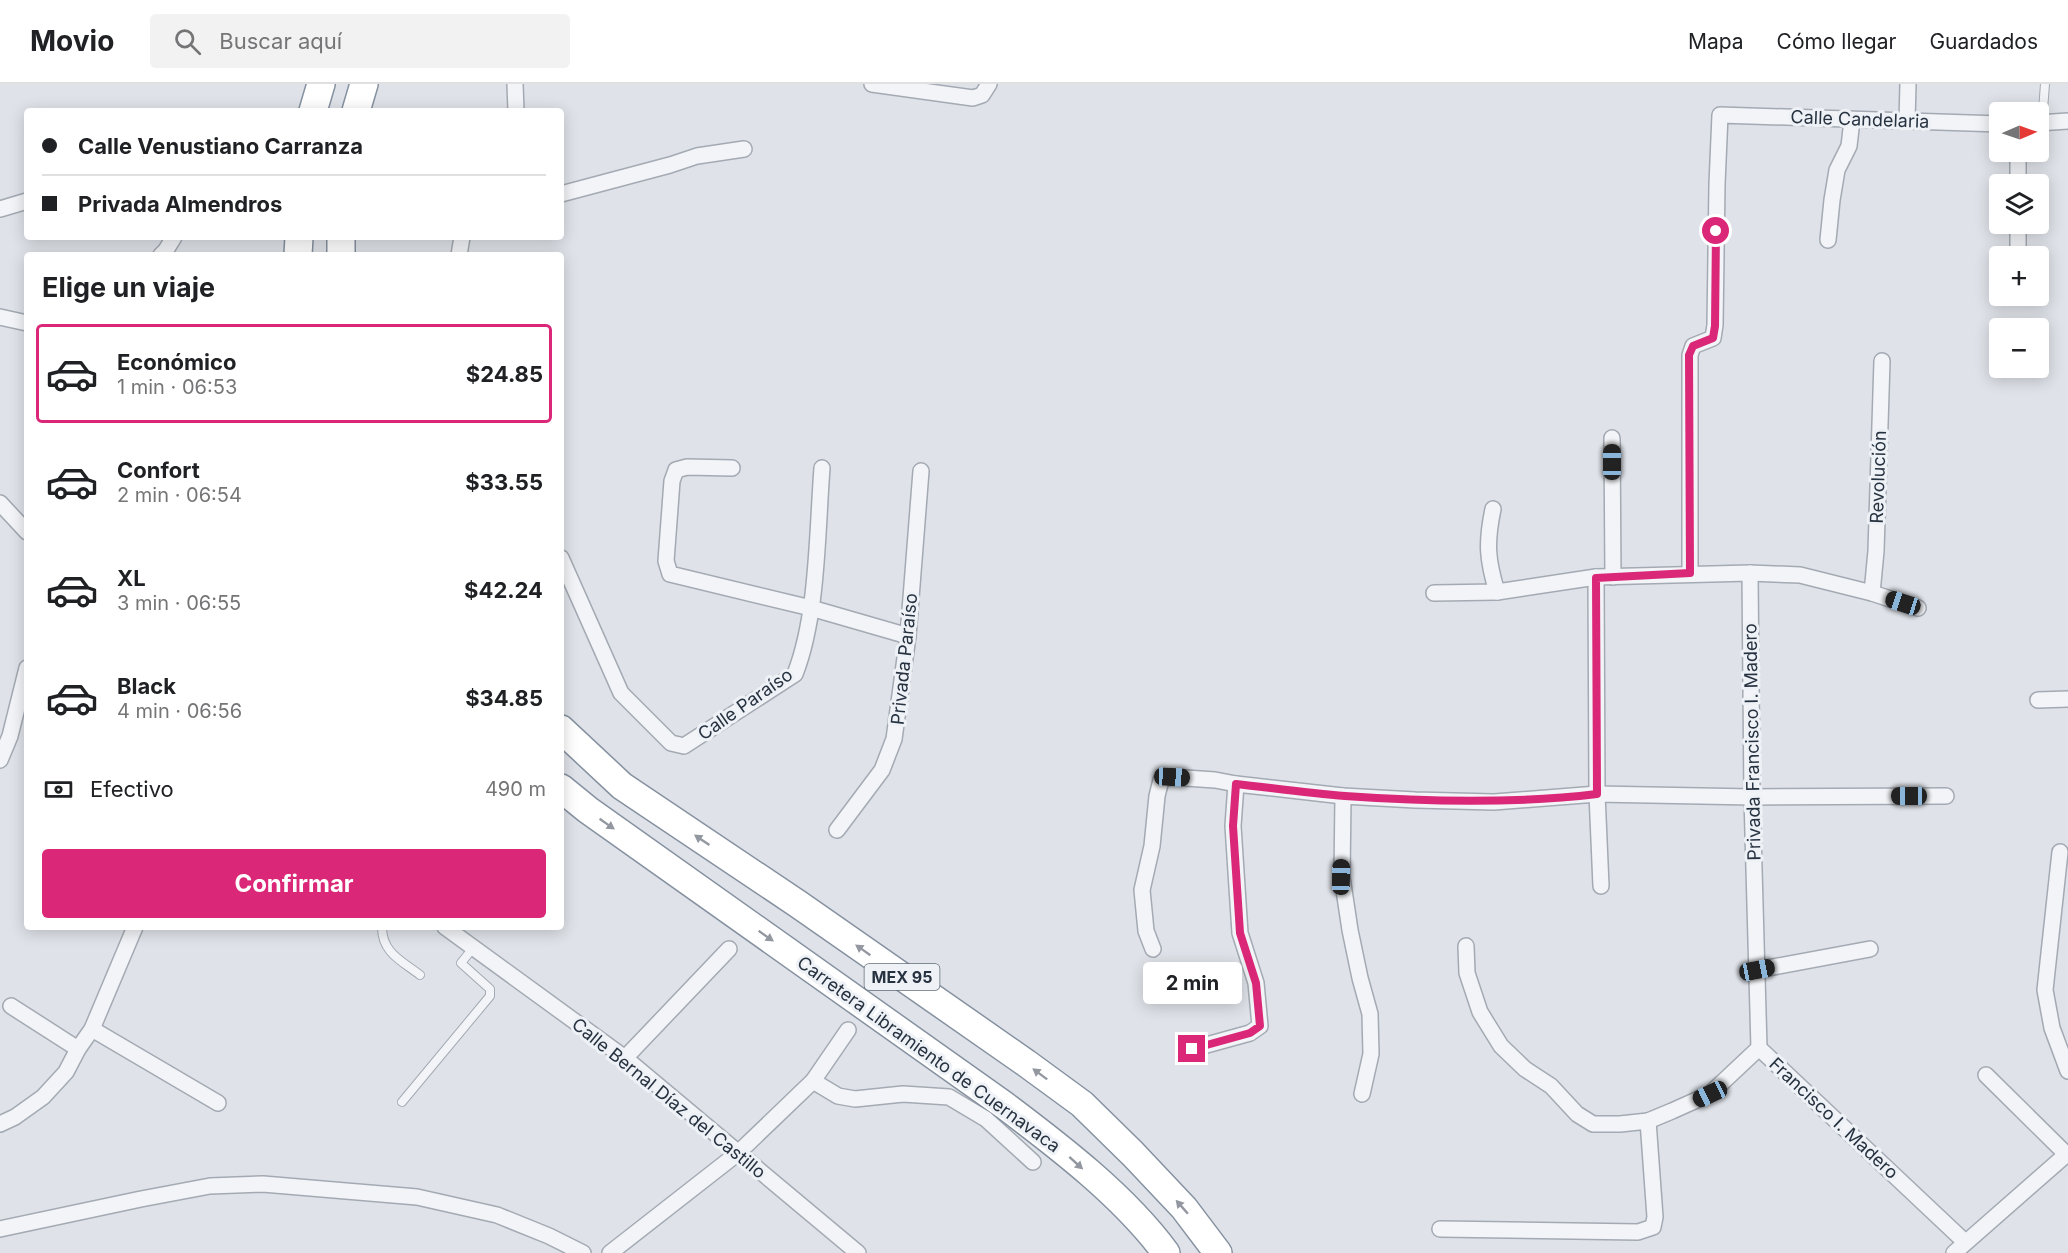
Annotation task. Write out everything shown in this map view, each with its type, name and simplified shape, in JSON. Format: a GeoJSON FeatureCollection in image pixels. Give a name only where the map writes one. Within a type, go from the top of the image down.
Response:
{"type":"FeatureCollection","features":[{"type":"Feature","properties":{"kind":"highway"},"geometry":{"type":"LineString","coordinates":[[315,108],[321,84]]}},
{"type":"Feature","properties":{"kind":"highway"},"geometry":{"type":"LineString","coordinates":[[357,108],[364,84]]}},
{"type":"Feature","properties":{"kind":"highway","name":"MEX 95"},"geometry":{"type":"LineString","coordinates":[[564,732],[622,786],[798,904],[1082,1104],[1184,1208],[1218,1253]]}},
{"type":"Feature","properties":{"kind":"highway","name":"Carretera Libramiento de Cuernavaca"},"geometry":{"type":"LineString","coordinates":[[564,790],[588,810],[1047,1137],[1151,1232],[1166,1253]]}},
{"type":"Feature","properties":{"kind":"street"},"geometry":{"type":"LineString","coordinates":[[515,84],[516,108]]}},
{"type":"Feature","properties":{"kind":"street"},"geometry":{"type":"LineString","coordinates":[[872,84],[973,98],[982,95],[989,84]]}},
{"type":"Feature","properties":{"kind":"street"},"geometry":{"type":"LineString","coordinates":[[1907,121],[1908,84]]}},
{"type":"Feature","properties":{"kind":"street","name":"Calle Candelaria"},"geometry":{"type":"LineString","coordinates":[[1690,573],[1689,355],[1693,346],[1713,338],[1715,326],[1720,115],[1989,124]]}},
{"type":"Feature","properties":{"kind":"street"},"geometry":{"type":"LineString","coordinates":[[1828,240],[1838,170],[1849,146],[1852,120]]}},
{"type":"Feature","properties":{"kind":"street"},"geometry":{"type":"LineString","coordinates":[[2049,123],[2068,122]]}},
{"type":"Feature","properties":{"kind":"street"},"geometry":{"type":"LineString","coordinates":[[564,193],[697,156],[744,149]]}},
{"type":"Feature","properties":{"kind":"street"},"geometry":{"type":"LineString","coordinates":[[0,209],[24,202]]}},
{"type":"Feature","properties":{"kind":"street"},"geometry":{"type":"LineString","coordinates":[[0,317],[24,322]]}},
{"type":"Feature","properties":{"kind":"street","name":"Revolución"},"geometry":{"type":"LineString","coordinates":[[1872,593],[1876,551],[1882,361]]}},
{"type":"Feature","properties":{"kind":"street"},"geometry":{"type":"LineString","coordinates":[[1612,438],[1613,577]]}},
{"type":"Feature","properties":{"kind":"street"},"geometry":{"type":"LineString","coordinates":[[732,468],[687,467],[676,470],[672,481],[666,561],[670,574],[811,608],[908,636]]}},
{"type":"Feature","properties":{"kind":"street","name":"Calle Paraíso"},"geometry":{"type":"LineString","coordinates":[[564,565],[621,693],[671,743],[684,746],[795,674],[811,608],[822,468]]}},
{"type":"Feature","properties":{"kind":"street","name":"Privada Paraíso"},"geometry":{"type":"LineString","coordinates":[[837,830],[882,770],[894,739],[908,636],[921,471]]}},
{"type":"Feature","properties":{"kind":"street"},"geometry":{"type":"LineString","coordinates":[[0,504],[24,529]]}},
{"type":"Feature","properties":{"kind":"street"},"geometry":{"type":"LineString","coordinates":[[1493,509],[1488,533],[1489,563],[1497,592]]}},
{"type":"Feature","properties":{"kind":"street"},"geometry":{"type":"LineString","coordinates":[[1434,593],[1497,592],[1596,578],[1690,573],[1750,573],[1800,575],[1872,593],[1918,608]]}},
{"type":"Feature","properties":{"kind":"street","name":"Privada Francisco I. Madero"},"geometry":{"type":"LineString","coordinates":[[1750,573],[1752,797],[1757,970]]}},
{"type":"Feature","properties":{"kind":"street"},"geometry":{"type":"LineString","coordinates":[[1596,578],[1597,794],[1601,886]]}},
{"type":"Feature","properties":{"kind":"street"},"geometry":{"type":"LineString","coordinates":[[0,760],[10,736],[24,680]]}},
{"type":"Feature","properties":{"kind":"street"},"geometry":{"type":"LineString","coordinates":[[2038,700],[2068,699]]}},
{"type":"Feature","properties":{"kind":"street"},"geometry":{"type":"LineString","coordinates":[[1153,950],[1146,931],[1142,890],[1152,846],[1157,796],[1161,780],[1172,777],[1343,796],[1494,802],[1597,794],[1752,797],[1946,796]]}},
{"type":"Feature","properties":{"kind":"street"},"geometry":{"type":"LineString","coordinates":[[1192,1049],[1250,1033],[1260,1026],[1256,983],[1240,933],[1233,826],[1236,784]]}},
{"type":"Feature","properties":{"kind":"street"},"geometry":{"type":"LineString","coordinates":[[1343,796],[1341,877],[1360,978],[1370,1014],[1371,1053],[1362,1094]]}},
{"type":"Feature","properties":{"kind":"street"},"geometry":{"type":"LineString","coordinates":[[2060,852],[2045,990],[2052,1028],[2068,1071]]}},
{"type":"Feature","properties":{"kind":"street"},"geometry":{"type":"LineString","coordinates":[[0,1124],[15,1117],[42,1097],[66,1072],[92,1029],[134,930]]}},
{"type":"Feature","properties":{"kind":"street","name":"Calle Bernal Díaz del Castillo"},"geometry":{"type":"LineString","coordinates":[[449,930],[625,1058],[858,1253]]}},
{"type":"Feature","properties":{"kind":"street"},"geometry":{"type":"LineString","coordinates":[[1466,946],[1467,973],[1480,1012],[1501,1046],[1525,1069],[1551,1086],[1576,1114],[1593,1124],[1648,1121],[1710,1094],[1759,1048]]}},
{"type":"Feature","properties":{"kind":"street"},"geometry":{"type":"LineString","coordinates":[[625,1058],[729,949]]}},
{"type":"Feature","properties":{"kind":"street"},"geometry":{"type":"LineString","coordinates":[[1757,970],[1870,949]]}},
{"type":"Feature","properties":{"kind":"street","name":"Francisco I. Madero"},"geometry":{"type":"LineString","coordinates":[[1757,970],[1759,1048],[1960,1248]]}},
{"type":"Feature","properties":{"kind":"street"},"geometry":{"type":"LineString","coordinates":[[11,1006],[78,1049]]}},
{"type":"Feature","properties":{"kind":"street"},"geometry":{"type":"LineString","coordinates":[[92,1029],[218,1103]]}},
{"type":"Feature","properties":{"kind":"street"},"geometry":{"type":"LineString","coordinates":[[610,1253],[738,1153],[813,1080],[848,1030]]}},
{"type":"Feature","properties":{"kind":"street"},"geometry":{"type":"LineString","coordinates":[[1960,1248],[2067,1154],[1986,1075]]}},
{"type":"Feature","properties":{"kind":"street"},"geometry":{"type":"LineString","coordinates":[[813,1080],[838,1096],[855,1099],[903,1094],[950,1097],[986,1119],[1033,1162]]}},
{"type":"Feature","properties":{"kind":"street"},"geometry":{"type":"LineString","coordinates":[[1440,1229],[1638,1232],[1653,1227],[1655,1216],[1648,1121]]}},
{"type":"Feature","properties":{"kind":"street"},"geometry":{"type":"LineString","coordinates":[[0,1230],[141,1198],[199,1188],[263,1184],[417,1197],[497,1215],[584,1253]]}},
{"type":"Feature","properties":{"kind":"lane"},"geometry":{"type":"LineString","coordinates":[[2043,102],[2045,84]]}},
{"type":"Feature","properties":{"kind":"lane"},"geometry":{"type":"LineString","coordinates":[[382,930],[383,943],[390,952],[420,975]]}},
{"type":"Feature","properties":{"kind":"lane"},"geometry":{"type":"LineString","coordinates":[[402,1102],[490,996],[490,989],[461,963],[472,948]]}},
{"type":"Feature","properties":{"kind":"route"},"geometry":{"type":"LineString","coordinates":[[1192,1049],[1250,1033],[1260,1026],[1256,983],[1240,933],[1233,826],[1236,784],[1343,796],[1414,800],[1494,802],[1597,794],[1596,578],[1690,573],[1689,355],[1693,346],[1713,338],[1716,231]]}}]}
